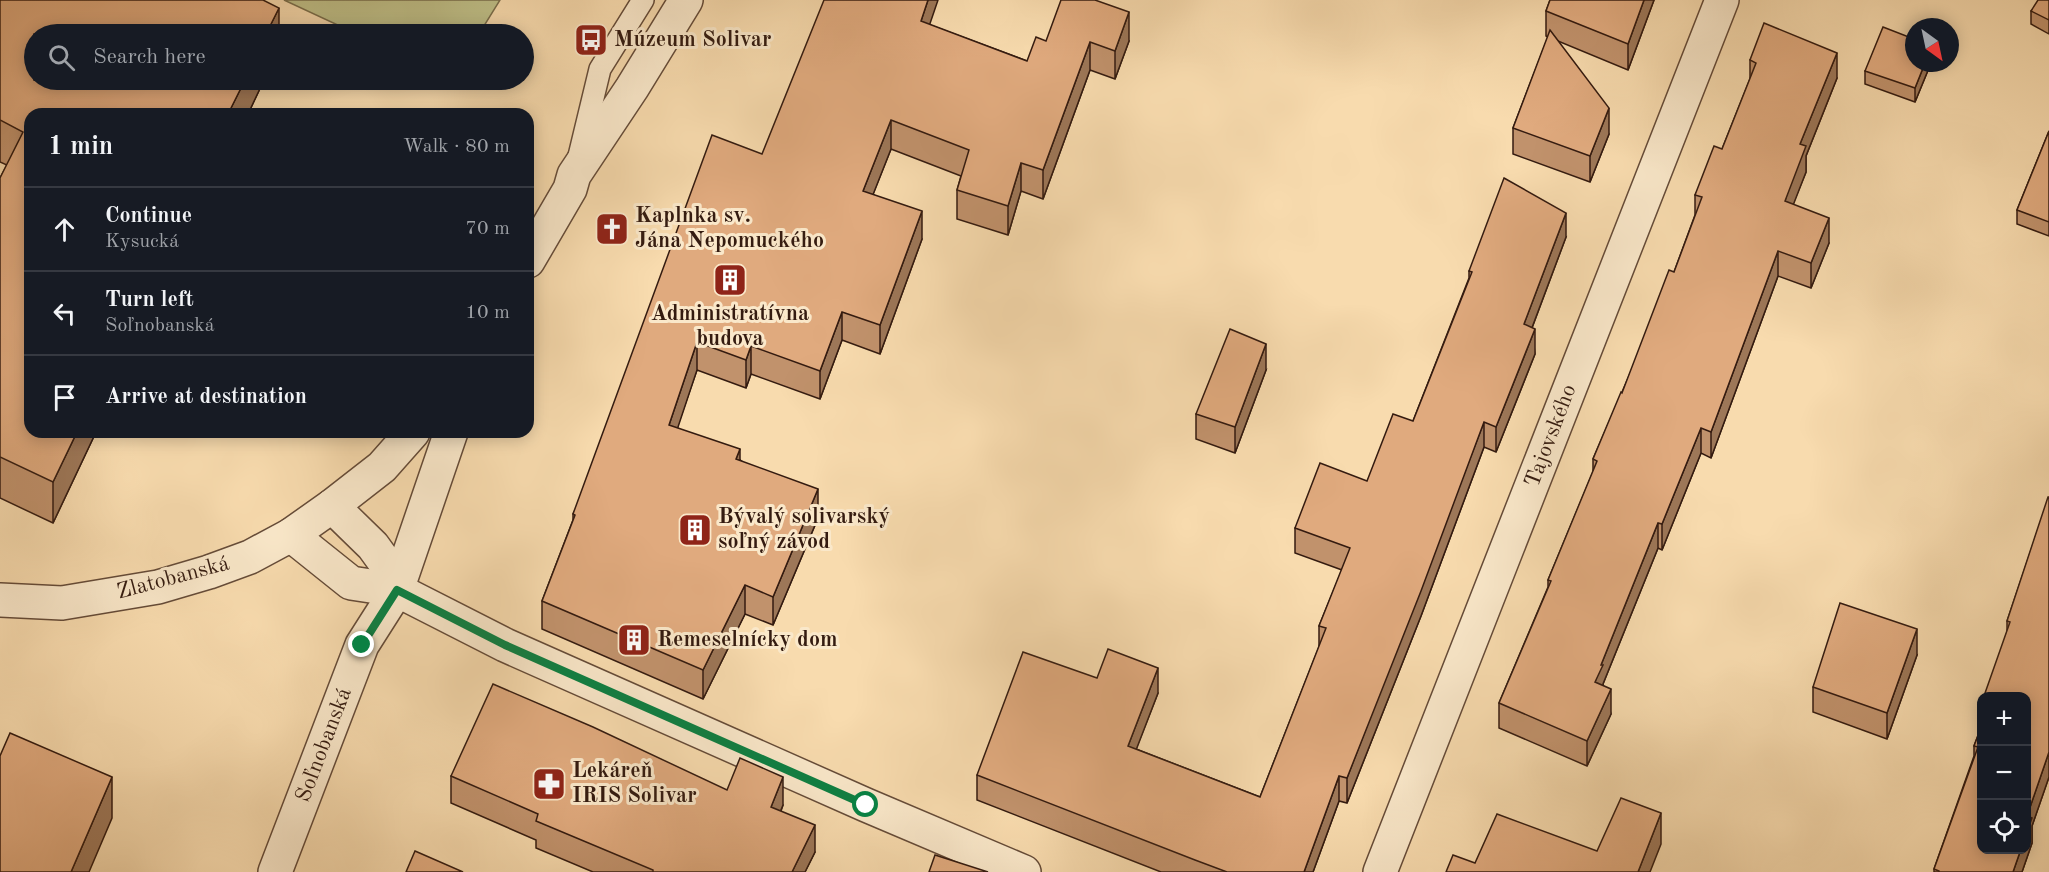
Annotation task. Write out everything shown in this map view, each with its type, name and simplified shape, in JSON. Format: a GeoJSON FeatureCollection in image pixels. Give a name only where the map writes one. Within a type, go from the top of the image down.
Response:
{"type":"FeatureCollection","features":[{"type":"Feature","properties":{"kind":"street","name":"Tajovského"},"geometry":{"type":"LineString","coordinates":[[1380,872],[1722,0]]}},
{"type":"Feature","properties":{"kind":"street"},"geometry":{"type":"LineString","coordinates":[[534,251],[570,189],[574,175],[686,1]]}},
{"type":"Feature","properties":{"kind":"street","name":"Zlatobanská"},"geometry":{"type":"LineString","coordinates":[[0,600],[62,603],[158,587],[250,557],[291,535],[332,506],[382,467],[408,438]]}},
{"type":"Feature","properties":{"kind":"street","name":"Soľnobanská"},"geometry":{"type":"LineString","coordinates":[[275,872],[362,645],[397,590],[449,438]]}},
{"type":"Feature","properties":{"kind":"street"},"geometry":{"type":"LineString","coordinates":[[332,506],[373,546],[386,564],[397,590]]}},
{"type":"Feature","properties":{"kind":"street"},"geometry":{"type":"LineString","coordinates":[[291,535],[351,583],[397,590],[516,650],[866,805],[1024,872]]}},
{"type":"Feature","properties":{"kind":"lane"},"geometry":{"type":"LineString","coordinates":[[574,175],[600,69],[643,0]]}},
{"type":"Feature","properties":{"kind":"green space"},"geometry":{"type":"Polygon","coordinates":[[[284,0],[500,0],[485,24],[336,24],[284,0]]]}},
{"type":"Feature","properties":{"kind":"building"},"geometry":{"type":"Polygon","coordinates":[[[0,0],[263,0],[279,8],[271,24],[24,24],[24,90],[240,90],[231,108],[24,108],[24,438],[74,438],[53,482],[0,457],[0,178],[23,132],[0,120],[0,0]]]}},
{"type":"Feature","properties":{"kind":"building"},"geometry":{"type":"Polygon","coordinates":[[[824,0],[928,0],[921,21],[1027,61],[1036,37],[1046,41],[1061,0],[1095,0],[1129,12],[1115,51],[1090,42],[1043,170],[1021,163],[1008,206],[957,190],[969,150],[891,120],[863,191],[922,211],[880,325],[842,312],[820,371],[751,346],[746,360],[697,342],[669,425],[740,449],[736,459],[818,489],[773,597],[745,585],[703,670],[542,601],[712,135],[762,154],[824,0]]]}},
{"type":"Feature","properties":{"kind":"building"},"geometry":{"type":"Polygon","coordinates":[[[1550,0],[1644,0],[1628,44],[1546,11],[1550,0]]]}},
{"type":"Feature","properties":{"kind":"building"},"geometry":{"type":"Polygon","coordinates":[[[2038,0],[2049,0],[2049,20],[2031,11],[2038,0]]]}},
{"type":"Feature","properties":{"kind":"building"},"geometry":{"type":"Polygon","coordinates":[[[1764,23],[1837,53],[1800,144],[1806,146],[1785,201],[1829,218],[1811,263],[1778,251],[1711,432],[1701,428],[1662,524],[1658,523],[1601,665],[1603,665],[1595,682],[1611,689],[1587,741],[1499,703],[1551,581],[1548,580],[1597,461],[1593,459],[1622,393],[1669,270],[1674,272],[1702,197],[1695,195],[1714,146],[1722,149],[1756,63],[1750,60],[1764,23]]]}},
{"type":"Feature","properties":{"kind":"building"},"geometry":{"type":"Polygon","coordinates":[[[1883,27],[1905,36],[1905,72],[1921,72],[1915,88],[1865,71],[1883,27]]]}},
{"type":"Feature","properties":{"kind":"building"},"geometry":{"type":"Polygon","coordinates":[[[1550,30],[1609,108],[1590,156],[1513,128],[1550,30]]]}},
{"type":"Feature","properties":{"kind":"building"},"geometry":{"type":"Polygon","coordinates":[[[2049,131],[2049,222],[2017,210],[2049,131]]]}},
{"type":"Feature","properties":{"kind":"building"},"geometry":{"type":"Polygon","coordinates":[[[1504,178],[1566,213],[1524,324],[1535,329],[1496,427],[1484,422],[1421,591],[1347,778],[1339,776],[1304,872],[1227,872],[977,775],[1023,652],[1097,678],[1108,649],[1158,668],[1128,746],[1260,797],[1326,628],[1319,626],[1350,548],[1295,528],[1320,463],[1367,481],[1393,414],[1413,421],[1472,272],[1469,271],[1504,178]]]}},
{"type":"Feature","properties":{"kind":"building"},"geometry":{"type":"Polygon","coordinates":[[[1230,329],[1266,344],[1235,427],[1196,414],[1230,329]]]}},
{"type":"Feature","properties":{"kind":"building"},"geometry":{"type":"Polygon","coordinates":[[[2049,497],[2049,752],[2031,804],[2031,692],[1985,692],[2010,622],[2007,621],[2049,497]]]}},
{"type":"Feature","properties":{"kind":"building"},"geometry":{"type":"Polygon","coordinates":[[[1840,603],[1917,629],[1887,713],[1813,687],[1840,603]]]}},
{"type":"Feature","properties":{"kind":"building"},"geometry":{"type":"Polygon","coordinates":[[[493,684],[593,727],[727,790],[740,758],[783,777],[771,807],[815,825],[792,872],[653,872],[653,870],[536,821],[538,814],[451,776],[493,684]]]}},
{"type":"Feature","properties":{"kind":"building"},"geometry":{"type":"Polygon","coordinates":[[[10,733],[112,777],[71,872],[0,872],[0,756],[10,733]]]}},
{"type":"Feature","properties":{"kind":"building"},"geometry":{"type":"Polygon","coordinates":[[[1977,750],[1977,854],[2019,854],[2013,872],[1939,872],[1934,869],[1977,750]]]}},
{"type":"Feature","properties":{"kind":"building"},"geometry":{"type":"Polygon","coordinates":[[[1621,798],[1661,813],[1638,872],[1446,872],[1453,855],[1475,863],[1497,814],[1597,851],[1621,798]]]}},
{"type":"Feature","properties":{"kind":"building"},"geometry":{"type":"Polygon","coordinates":[[[415,851],[463,872],[406,872],[415,851]]]}},
{"type":"Feature","properties":{"kind":"building"},"geometry":{"type":"Polygon","coordinates":[[[935,855],[988,872],[929,872],[935,855]]]}},
{"type":"Feature","properties":{"kind":"place","name":"Múzeum Solivar"},"geometry":{"type":"Point","coordinates":[591,40]}},
{"type":"Feature","properties":{"kind":"place","name":"Kaplnka sv. Jána Nepomuckého"},"geometry":{"type":"Point","coordinates":[612,229]}},
{"type":"Feature","properties":{"kind":"place","name":"Administratívna budova"},"geometry":{"type":"Point","coordinates":[730,280]}},
{"type":"Feature","properties":{"kind":"place","name":"Bývalý solivarský soľný závod"},"geometry":{"type":"Point","coordinates":[695,530]}},
{"type":"Feature","properties":{"kind":"place","name":"Remeselnícky dom"},"geometry":{"type":"Point","coordinates":[634,640]}},
{"type":"Feature","properties":{"kind":"place","name":"Lekáreň IRIS Solivar"},"geometry":{"type":"Point","coordinates":[549,784]}},
{"type":"Feature","properties":{"kind":"route"},"geometry":{"type":"LineString","coordinates":[[362,645],[397,590],[505,645],[866,805]]}}]}
